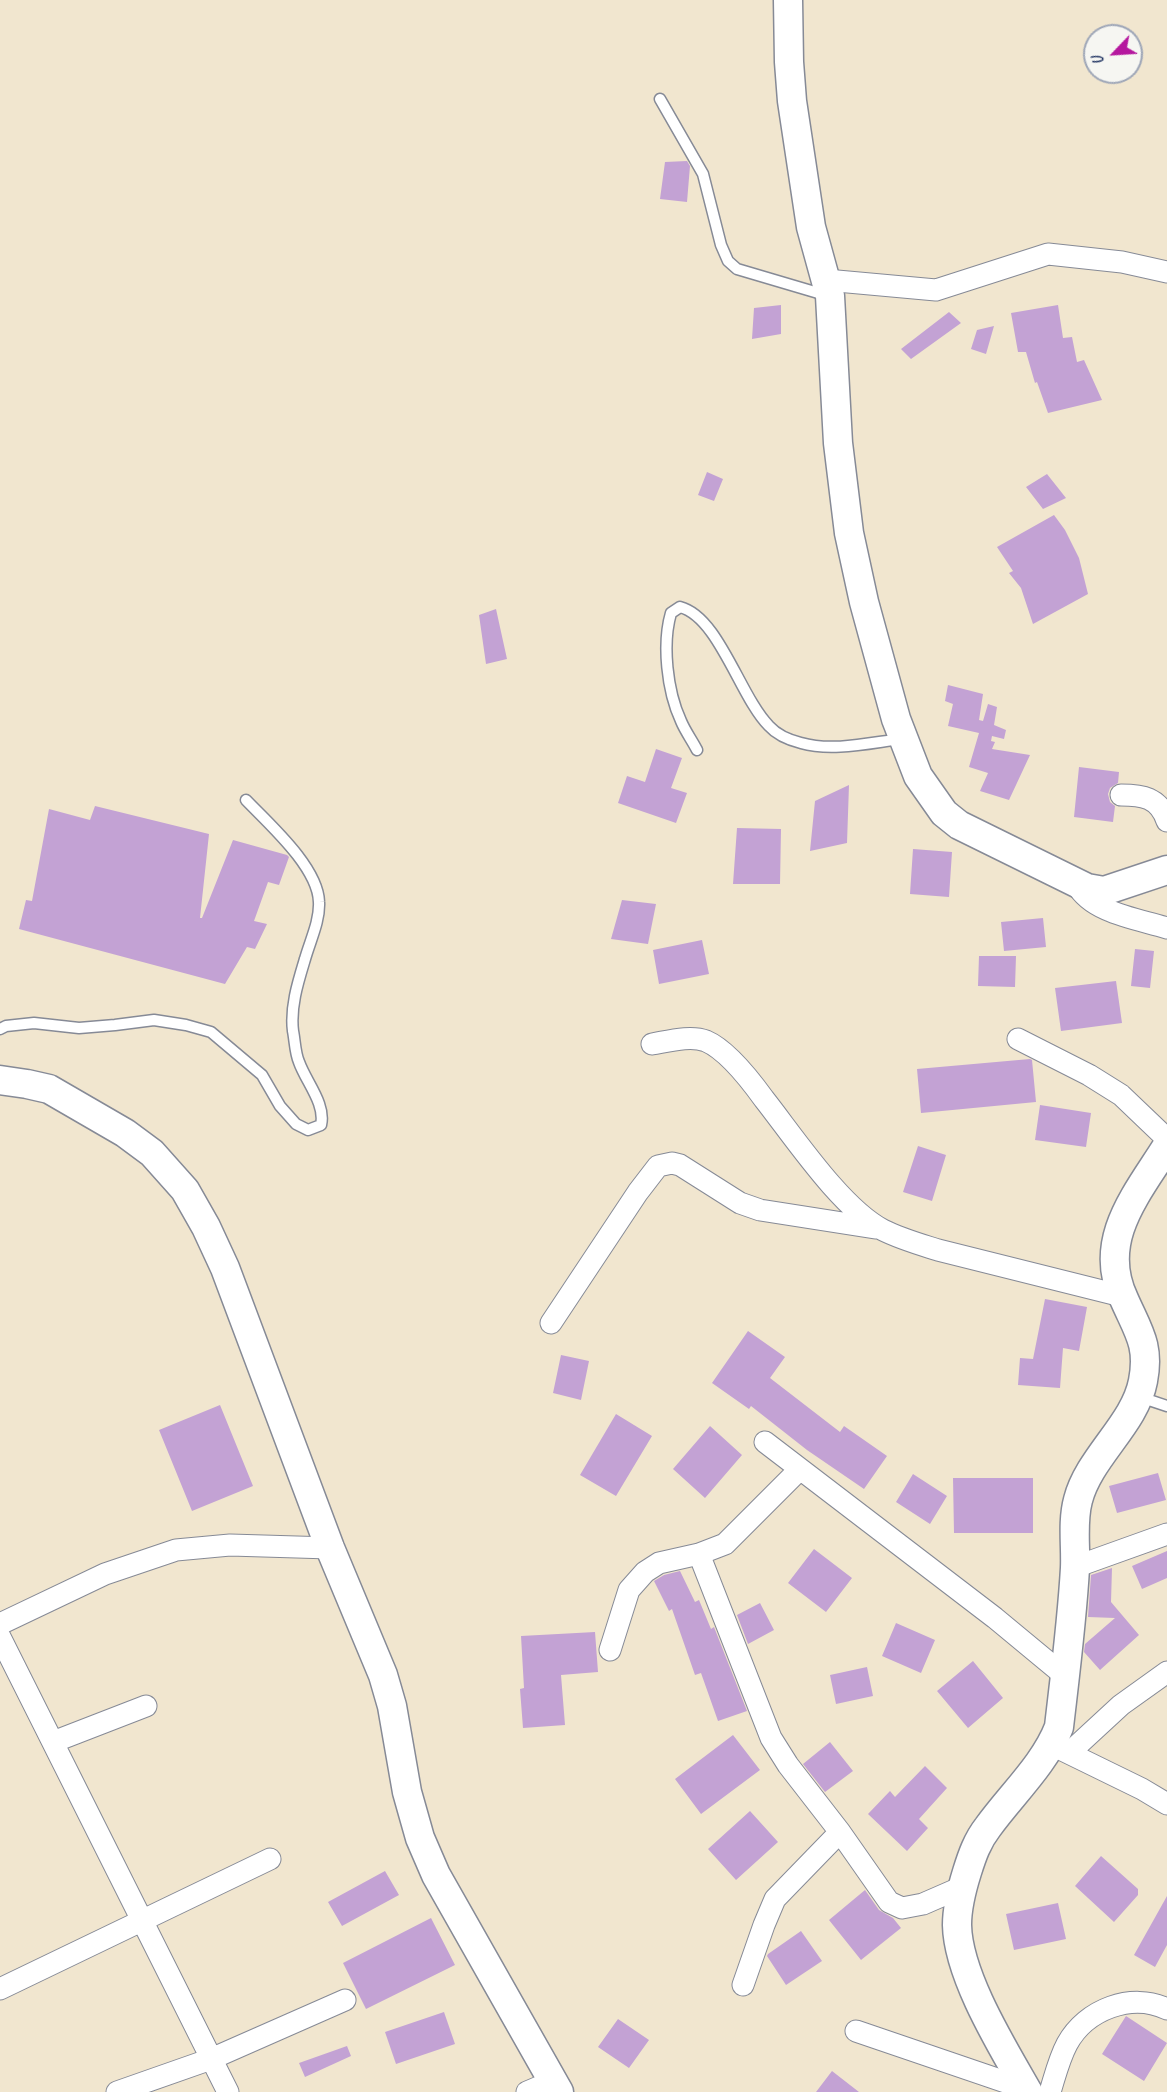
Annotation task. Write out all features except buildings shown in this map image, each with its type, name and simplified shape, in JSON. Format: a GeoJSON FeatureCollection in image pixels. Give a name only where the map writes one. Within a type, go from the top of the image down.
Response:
{"type":"FeatureCollection","features":[{"type":"Feature","properties":{"kind":"street"},"geometry":{"type":"LineString","coordinates":[[788,0],[792,101],[811,227],[830,296]]}},
{"type":"Feature","properties":{"kind":"street"},"geometry":{"type":"LineString","coordinates":[[1167,272],[1122,262],[1048,254],[936,290],[826,280],[830,296],[838,443],[849,533],[867,612],[896,719],[918,776],[944,813],[959,825],[1077,885],[1104,891],[1167,870]]}},
{"type":"Feature","properties":{"kind":"street"},"geometry":{"type":"LineString","coordinates":[[1121,795],[1142,795],[1154,801],[1165,814],[1167,821]]}},
{"type":"Feature","properties":{"kind":"street"},"geometry":{"type":"LineString","coordinates":[[1077,885],[1085,896],[1103,908],[1167,928]]}},
{"type":"Feature","properties":{"kind":"street"},"geometry":{"type":"LineString","coordinates":[[652,1044],[688,1039],[705,1041],[721,1051],[755,1086],[841,1194],[861,1215],[882,1229],[938,1250],[1122,1296]]}},
{"type":"Feature","properties":{"kind":"street"},"geometry":{"type":"LineString","coordinates":[[1018,1039],[1089,1075],[1121,1095],[1167,1139]]}},
{"type":"Feature","properties":{"kind":"street"},"geometry":{"type":"LineString","coordinates":[[0,1080],[49,1089],[116,1128],[152,1153],[185,1190],[206,1227],[225,1269],[330,1548],[383,1675],[392,1706],[407,1792],[420,1838],[435,1875],[556,2086],[527,2092]]}},
{"type":"Feature","properties":{"kind":"street"},"geometry":{"type":"LineString","coordinates":[[1060,1749],[1059,1727],[1075,1567],[1075,1517],[1078,1499],[1088,1477],[1140,1397],[1146,1354],[1139,1330],[1122,1296],[1113,1258],[1117,1236],[1125,1214],[1167,1146]]}},
{"type":"Feature","properties":{"kind":"street"},"geometry":{"type":"LineString","coordinates":[[550,1323],[658,1166],[680,1164],[740,1203],[760,1210],[882,1229]]}},
{"type":"Feature","properties":{"kind":"street"},"geometry":{"type":"LineString","coordinates":[[765,1442],[995,1618],[1065,1676]]}},
{"type":"Feature","properties":{"kind":"street"},"geometry":{"type":"LineString","coordinates":[[610,1650],[629,1590],[645,1572],[659,1563],[699,1554],[725,1544],[800,1469]]}},
{"type":"Feature","properties":{"kind":"street"},"geometry":{"type":"LineString","coordinates":[[1075,1567],[1167,1534]]}},
{"type":"Feature","properties":{"kind":"street"},"geometry":{"type":"LineString","coordinates":[[0,1624],[105,1574],[176,1550],[230,1545],[330,1548]]}},
{"type":"Feature","properties":{"kind":"street"},"geometry":{"type":"LineString","coordinates":[[699,1554],[771,1738],[788,1766],[840,1832],[879,1890],[889,1902],[902,1908],[923,1904],[962,1887]]}},
{"type":"Feature","properties":{"kind":"street"},"geometry":{"type":"LineString","coordinates":[[0,1637],[228,2092]]}},
{"type":"Feature","properties":{"kind":"street"},"geometry":{"type":"LineString","coordinates":[[1034,2091],[982,2004],[969,1975],[957,1926],[962,1887],[974,1849],[987,1828],[1060,1749],[1167,1672]]}},
{"type":"Feature","properties":{"kind":"street"},"geometry":{"type":"LineString","coordinates":[[53,1742],[146,1706]]}},
{"type":"Feature","properties":{"kind":"street"},"geometry":{"type":"LineString","coordinates":[[1060,1749],[1142,1789],[1167,1804]]}},
{"type":"Feature","properties":{"kind":"street"},"geometry":{"type":"LineString","coordinates":[[743,1984],[776,1899],[840,1832]]}},
{"type":"Feature","properties":{"kind":"street"},"geometry":{"type":"LineString","coordinates":[[0,1989],[270,1859]]}},
{"type":"Feature","properties":{"kind":"street"},"geometry":{"type":"LineString","coordinates":[[117,2092],[211,2059],[345,2000]]}},
{"type":"Feature","properties":{"kind":"street"},"geometry":{"type":"LineString","coordinates":[[1034,2091],[1079,2028],[1097,2014],[1116,2005],[1130,2002],[1149,2002],[1167,2009]]}},
{"type":"Feature","properties":{"kind":"street"},"geometry":{"type":"LineString","coordinates":[[856,2031],[1034,2091]]}},
{"type":"Feature","properties":{"kind":"lane"},"geometry":{"type":"LineString","coordinates":[[660,99],[703,174],[720,245],[728,261],[737,269],[830,296]]}},
{"type":"Feature","properties":{"kind":"lane"},"geometry":{"type":"LineString","coordinates":[[697,750],[680,720],[666,653],[666,629],[671,613],[680,607],[688,609],[702,619],[724,652],[743,689],[768,726],[784,737],[803,744],[835,746],[904,739]]}},
{"type":"Feature","properties":{"kind":"lane"},"geometry":{"type":"LineString","coordinates":[[0,1029],[6,1026],[34,1023],[79,1028],[154,1020],[211,1032],[262,1075],[280,1106],[296,1124],[308,1130],[321,1125],[323,1118],[320,1105],[298,1061],[292,1025],[297,985],[318,916],[317,891],[310,873],[290,847],[246,800]]}},
{"type":"Feature","properties":{"kind":"lane"},"geometry":{"type":"LineString","coordinates":[[1140,1397],[1167,1406]]}}]}
